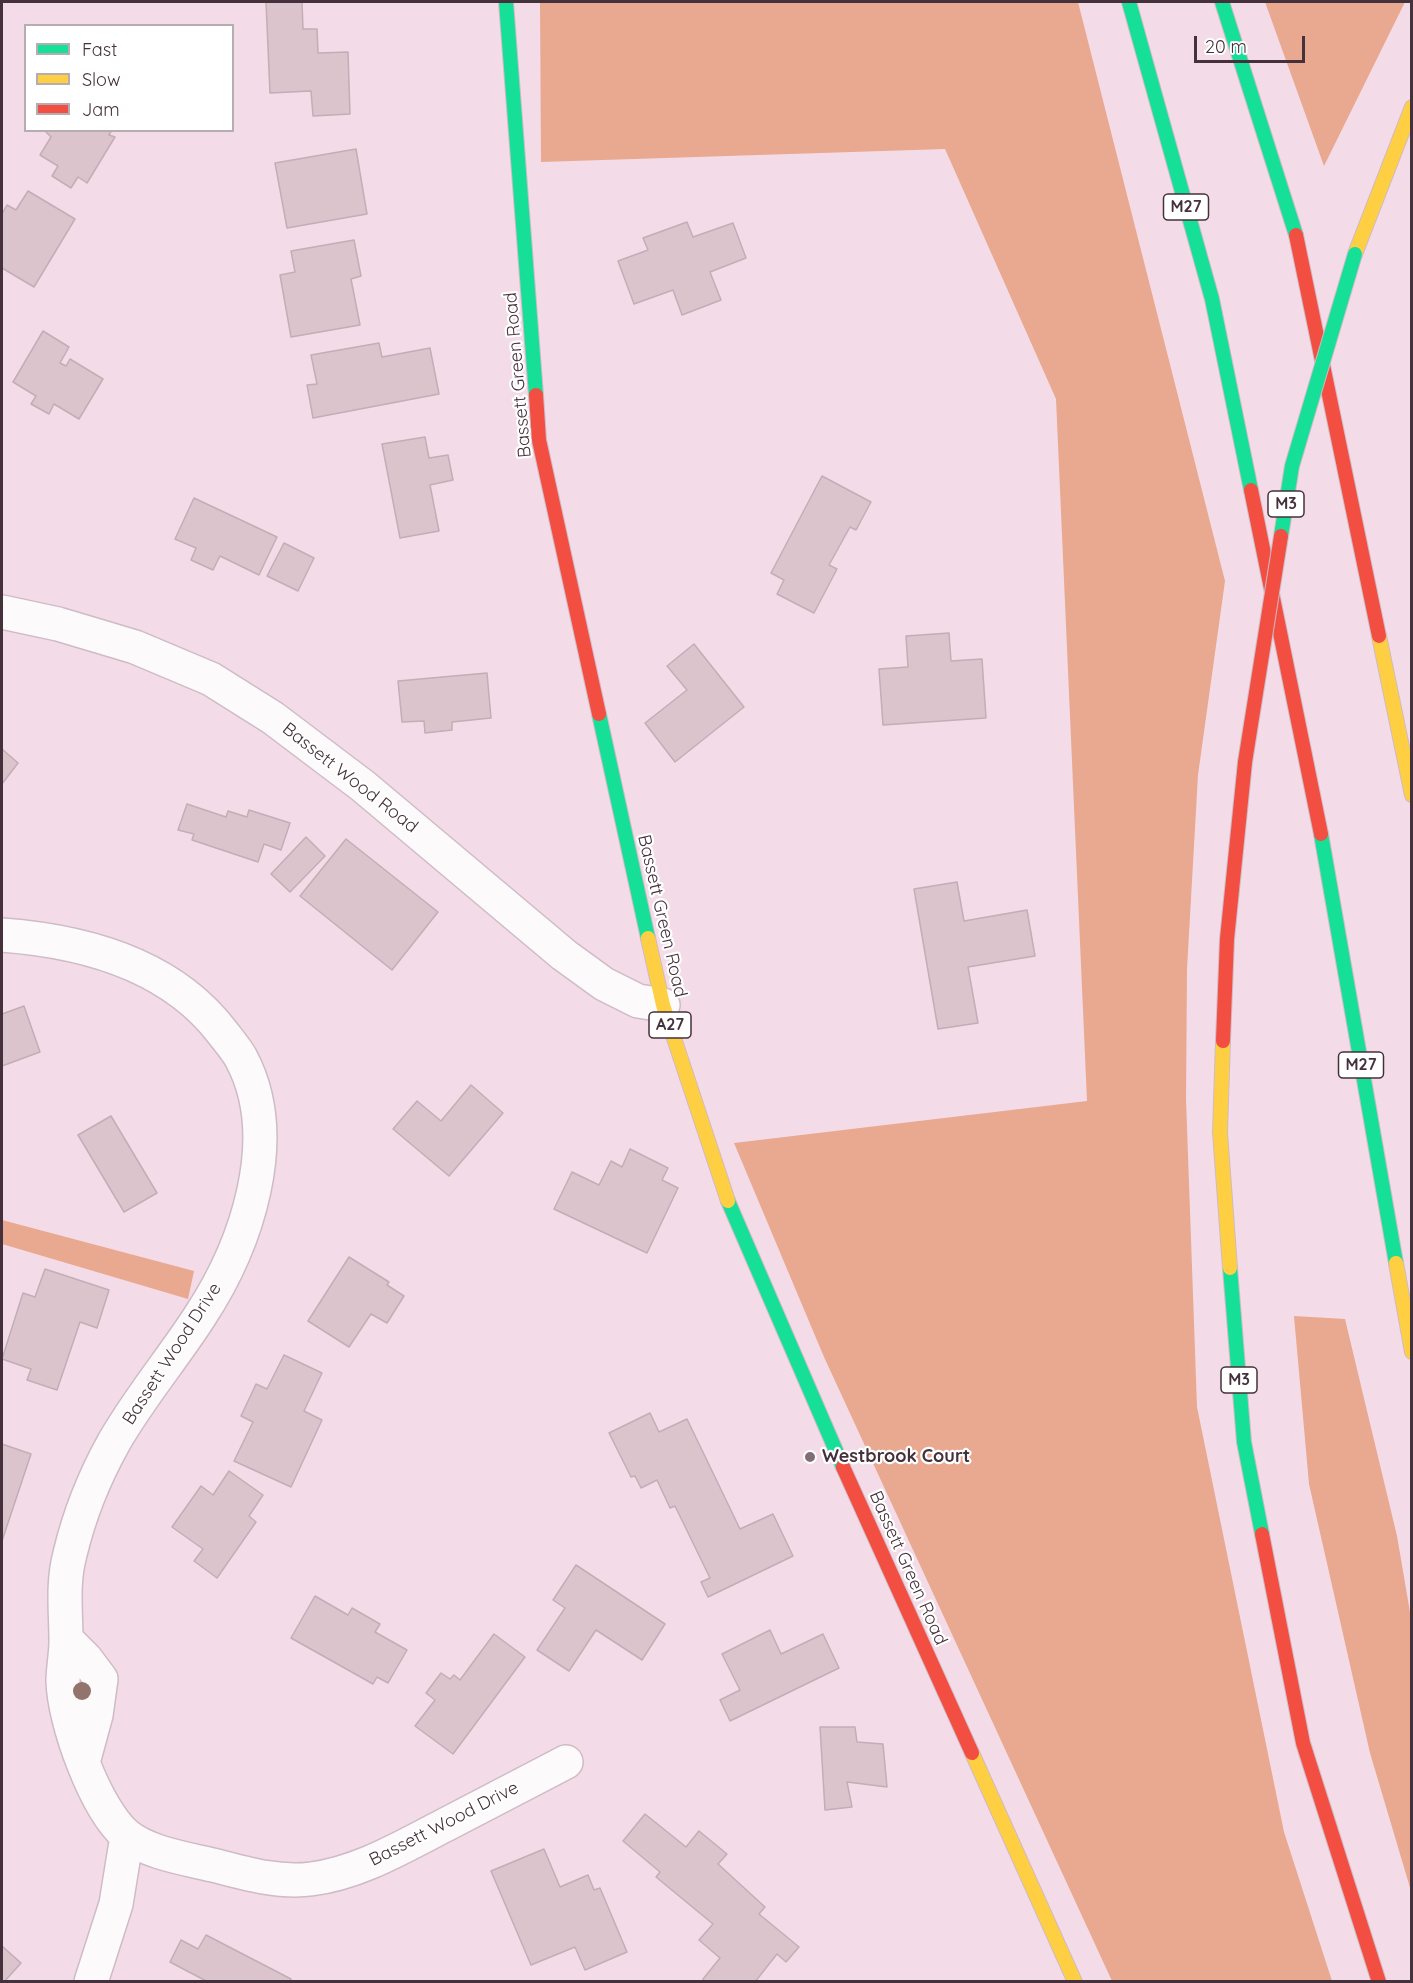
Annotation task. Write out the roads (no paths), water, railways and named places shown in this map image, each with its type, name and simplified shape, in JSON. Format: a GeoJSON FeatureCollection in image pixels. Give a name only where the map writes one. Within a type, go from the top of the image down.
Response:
{"type":"FeatureCollection","features":[{"type":"Feature","properties":{"kind":"main road","name":"Bassett Green Road"},"geometry":{"type":"LineString","coordinates":[[506,2],[539,440],[663,1005],[727,1198],[777,1317],[1075,1982]]}},
{"type":"Feature","properties":{"kind":"main road","name":"M27"},"geometry":{"type":"LineString","coordinates":[[1129,2],[1212,299],[1311,778],[1412,1352]]}},
{"type":"Feature","properties":{"kind":"main road"},"geometry":{"type":"LineString","coordinates":[[1221,2],[1297,238],[1412,795]]}},
{"type":"Feature","properties":{"kind":"main road","name":"M3"},"geometry":{"type":"LineString","coordinates":[[1379,1982],[1303,1743],[1244,1442],[1220,1132],[1227,939],[1245,762],[1292,466],[1355,254],[1412,107]]}},
{"type":"Feature","properties":{"kind":"street","name":"Bassett Wood Road"},"geometry":{"type":"LineString","coordinates":[[2,612],[58,624],[135,647],[210,679],[273,718],[363,786],[564,955],[604,984],[638,1001],[663,1005]]}},
{"type":"Feature","properties":{"kind":"street","name":"Bassett Wood Drive"},"geometry":{"type":"LineString","coordinates":[[2,935],[36,938],[119,956],[169,983],[213,1020],[241,1057],[253,1087],[259,1129],[258,1164],[246,1220],[226,1270],[203,1312],[114,1441],[90,1493],[69,1556],[63,1604],[66,1639],[63,1682],[69,1719],[90,1781],[106,1811],[128,1836],[159,1851],[261,1878],[311,1880],[374,1862],[566,1762]]}},
{"type":"Feature","properties":{"kind":"street"},"geometry":{"type":"LineString","coordinates":[[91,1982],[116,1905],[128,1836]]}},
{"type":"Feature","properties":{"kind":"place","name":"Westbrook Court"},"geometry":{"type":"Point","coordinates":[810,1457]}}]}
